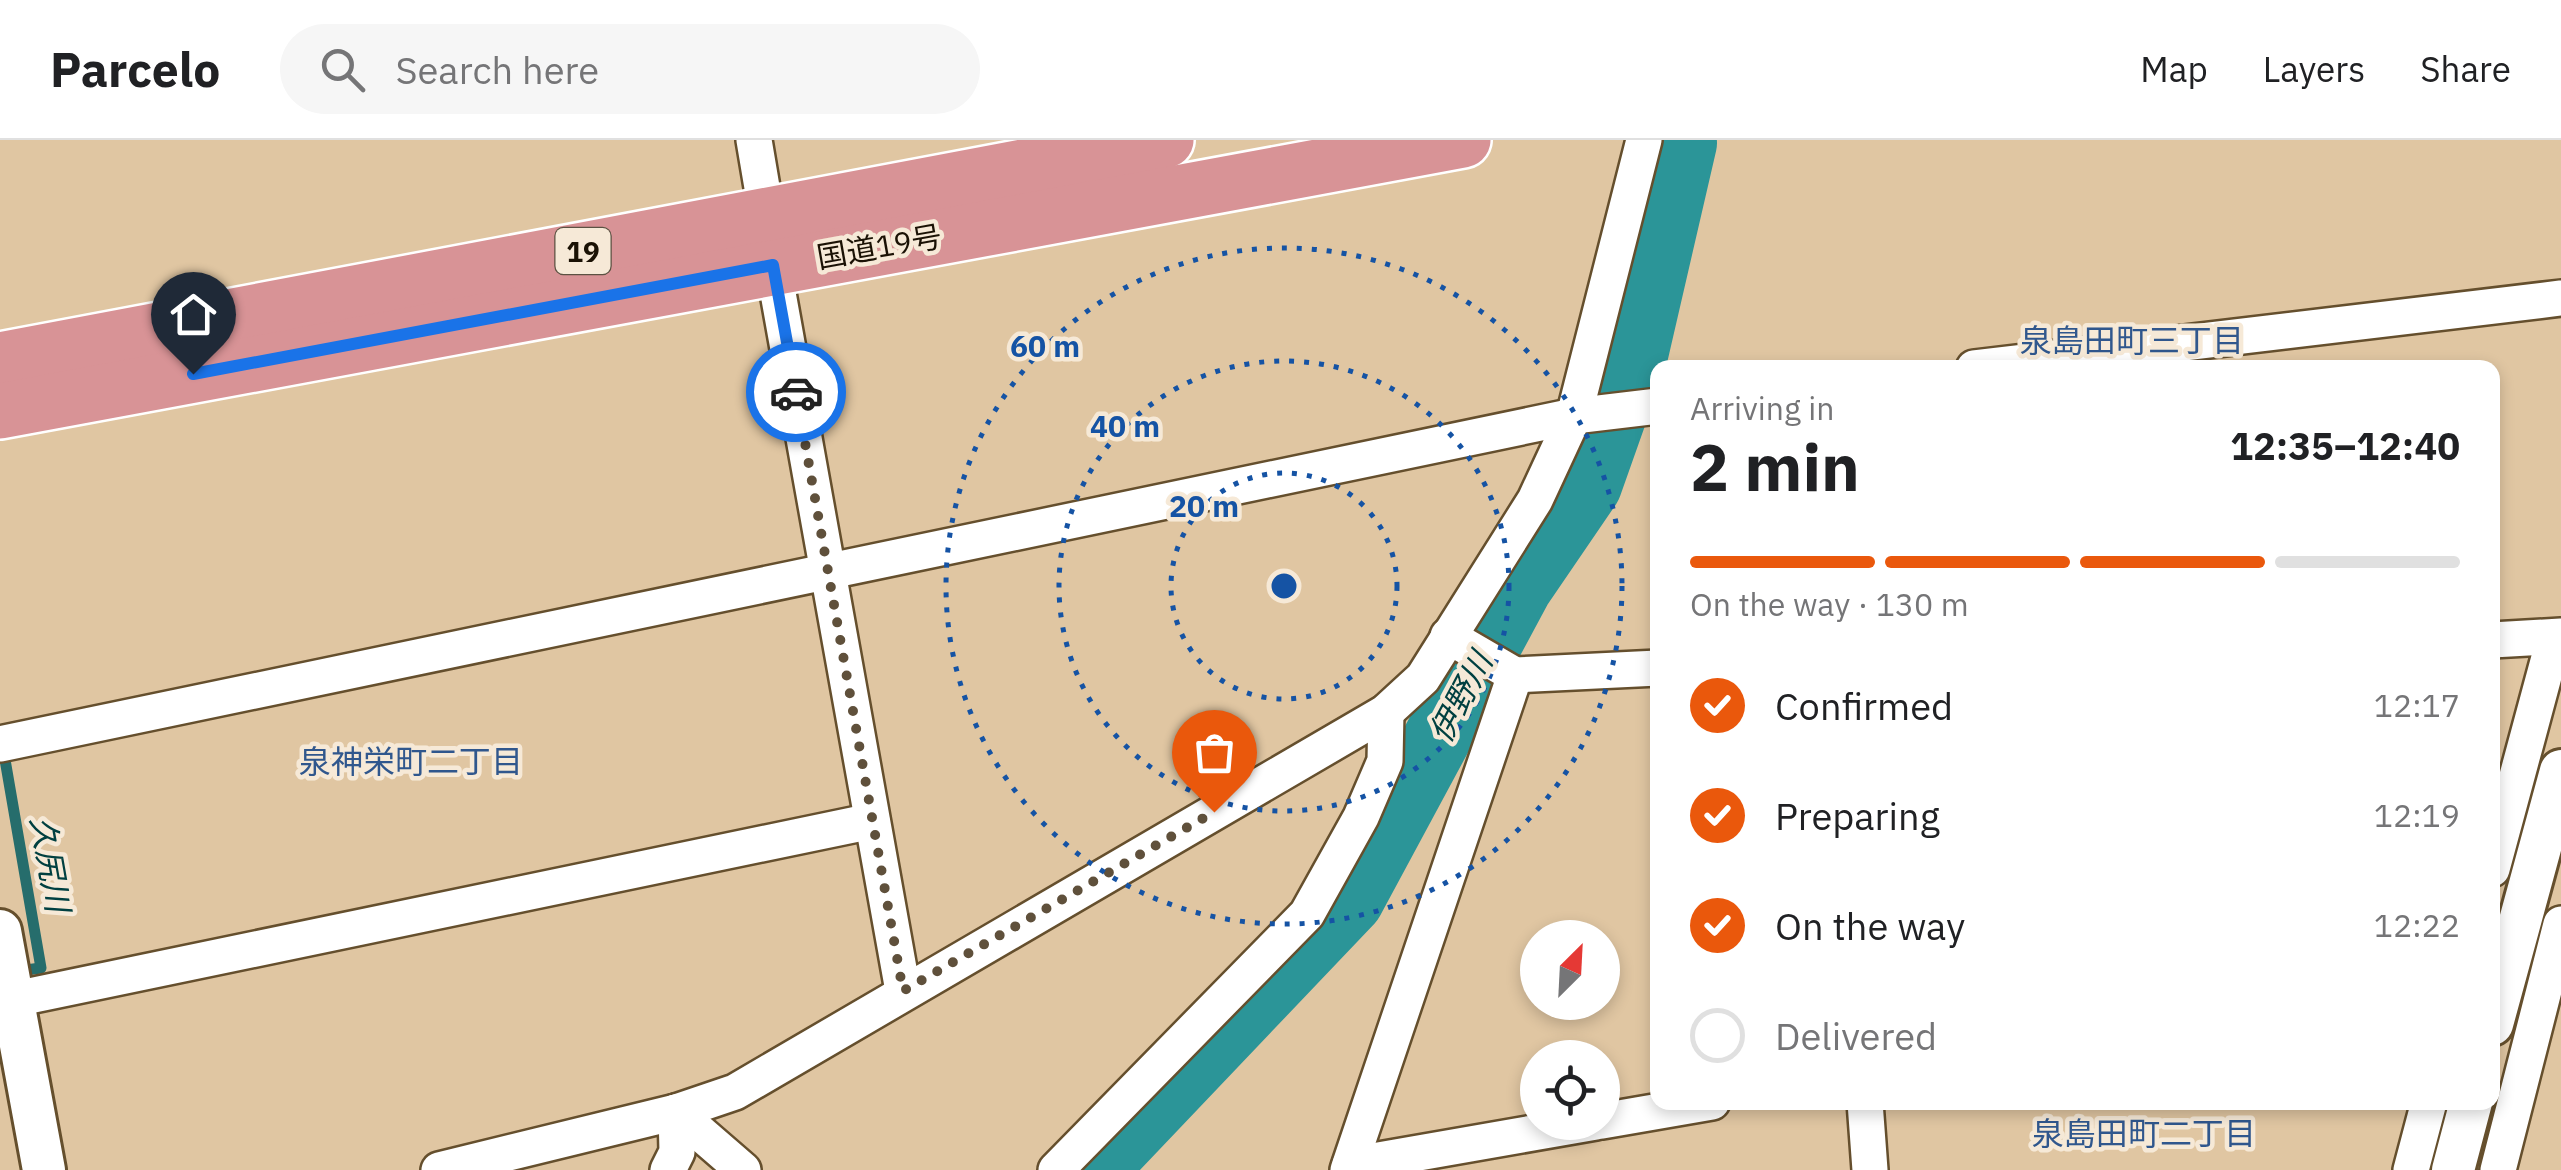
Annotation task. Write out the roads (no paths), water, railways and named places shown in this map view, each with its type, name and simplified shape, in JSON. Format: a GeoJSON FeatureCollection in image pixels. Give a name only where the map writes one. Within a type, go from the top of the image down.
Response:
{"type":"FeatureCollection","features":[{"type":"Feature","properties":{"kind":"highway","name":"国道19号"},"geometry":{"type":"LineString","coordinates":[[0,411],[770,241],[1166,140]]}},
{"type":"Feature","properties":{"kind":"highway","name":"国道19号"},"geometry":{"type":"LineString","coordinates":[[0,360],[770,241],[1464,140]]}},
{"type":"Feature","properties":{"kind":"street"},"geometry":{"type":"LineString","coordinates":[[754,140],[903,991]]}},
{"type":"Feature","properties":{"kind":"street"},"geometry":{"type":"LineString","coordinates":[[439,1170],[676,1112],[735,1092],[1386,712],[1423,678],[1534,500],[1574,416],[1644,140]]}},
{"type":"Feature","properties":{"kind":"street"},"geometry":{"type":"LineString","coordinates":[[2066,360],[2561,298]]}},
{"type":"Feature","properties":{"kind":"street"},"geometry":{"type":"LineString","coordinates":[[0,744],[1574,416],[1650,407]]}},
{"type":"Feature","properties":{"kind":"street"},"geometry":{"type":"LineString","coordinates":[[1448,636],[1515,675],[1650,668]]}},
{"type":"Feature","properties":{"kind":"street"},"geometry":{"type":"LineString","coordinates":[[2500,640],[2558,638],[2500,842]]}},
{"type":"Feature","properties":{"kind":"street"},"geometry":{"type":"LineString","coordinates":[[1515,675],[1349,1168],[1520,1137]]}},
{"type":"Feature","properties":{"kind":"street"},"geometry":{"type":"LineString","coordinates":[[1056,1170],[1307,914],[1361,817],[1386,761],[1386,712]]}},
{"type":"Feature","properties":{"kind":"street"},"geometry":{"type":"LineString","coordinates":[[2500,995],[2561,771]]}},
{"type":"Feature","properties":{"kind":"street"},"geometry":{"type":"LineString","coordinates":[[6,1001],[872,821]]}},
{"type":"Feature","properties":{"kind":"street"},"geometry":{"type":"LineString","coordinates":[[2498,1170],[2556,960],[2561,924]]}},
{"type":"Feature","properties":{"kind":"street"},"geometry":{"type":"LineString","coordinates":[[0,932],[6,1001],[44,1170]]}},
{"type":"Feature","properties":{"kind":"street"},"geometry":{"type":"LineString","coordinates":[[1620,1118],[1667,1110]]}},
{"type":"Feature","properties":{"kind":"street"},"geometry":{"type":"LineString","coordinates":[[1866,1110],[1870,1170]]}},
{"type":"Feature","properties":{"kind":"street"},"geometry":{"type":"LineString","coordinates":[[2410,1170],[2427,1110]]}},
{"type":"Feature","properties":{"kind":"street"},"geometry":{"type":"LineString","coordinates":[[2453,1170],[2469,1110]]}},
{"type":"Feature","properties":{"kind":"street"},"geometry":{"type":"LineString","coordinates":[[668,1170],[677,1152],[676,1112]]}},
{"type":"Feature","properties":{"kind":"street"},"geometry":{"type":"LineString","coordinates":[[676,1112],[743,1170]]}},
{"type":"Feature","properties":{"kind":"waterway","name":"伊野川"},"geometry":{"type":"LineString","coordinates":[[1093,1170],[1350,900],[1519,586],[1588,485],[1634,355],[1683,143]]}},
{"type":"Feature","properties":{"kind":"waterway","name":"久尻川"},"geometry":{"type":"LineString","coordinates":[[3,748],[41,968],[18,971]]}},
{"type":"Feature","properties":{"kind":"district","name":"泉島田町三丁目"},"geometry":{"type":"Point","coordinates":[2132,340]}},
{"type":"Feature","properties":{"kind":"district","name":"泉神栄町二丁目"},"geometry":{"type":"Point","coordinates":[411,761]}},
{"type":"Feature","properties":{"kind":"district","name":"泉島田町二丁目"},"geometry":{"type":"Point","coordinates":[2144,1133]}}]}
